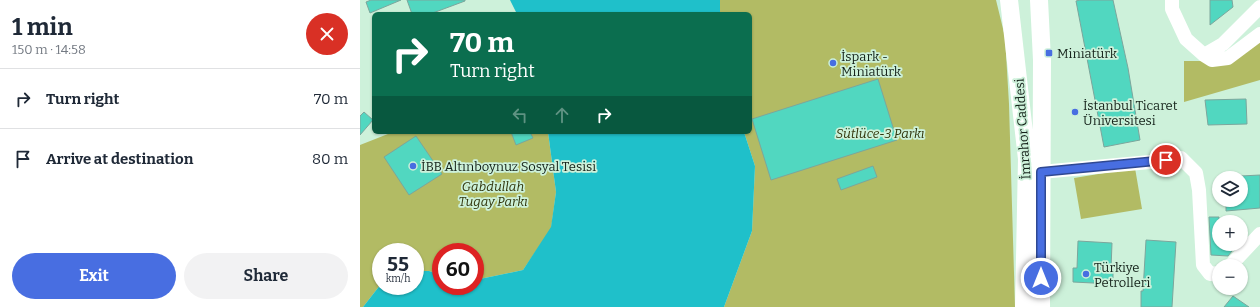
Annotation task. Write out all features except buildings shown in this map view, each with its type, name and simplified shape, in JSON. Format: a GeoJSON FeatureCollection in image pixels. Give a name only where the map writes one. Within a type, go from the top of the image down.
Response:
{"type":"FeatureCollection","features":[{"type":"Feature","properties":{"kind":"main road","name":"İmrahor Caddesi"},"geometry":{"type":"LineString","coordinates":[[1009,0],[1027,159],[1024,307]]}},
{"type":"Feature","properties":{"kind":"main road","name":"İmrahor Caddesi"},"geometry":{"type":"LineString","coordinates":[[1038,0],[1042,60],[1041,307]]}},
{"type":"Feature","properties":{"kind":"main road"},"geometry":{"type":"LineString","coordinates":[[1023,125],[1042,122]]}},
{"type":"Feature","properties":{"kind":"street"},"geometry":{"type":"LineString","coordinates":[[1172,0],[1172,9],[1186,39],[1212,60],[1228,58],[1260,34]]}},
{"type":"Feature","properties":{"kind":"street"},"geometry":{"type":"LineString","coordinates":[[1204,55],[1223,44],[1260,7]]}},
{"type":"Feature","properties":{"kind":"street"},"geometry":{"type":"LineString","coordinates":[[1041,172],[1181,158],[1196,173],[1199,190],[1203,265],[1210,274],[1212,274]]}},
{"type":"Feature","properties":{"kind":"street"},"geometry":{"type":"LineString","coordinates":[[1237,259],[1260,234]]}},
{"type":"Feature","properties":{"kind":"green space","name":"Sütlüce-3 Parkı"},"geometry":{"type":"Polygon","coordinates":[[[720,0],[996,0],[1005,37],[1009,104],[1015,307],[724,307],[752,231],[755,166],[745,134],[752,134],[752,12],[720,12],[720,0]]]}},
{"type":"Feature","properties":{"kind":"green space"},"geometry":{"type":"Polygon","coordinates":[[[1260,37],[1260,80],[1184,102],[1184,61],[1222,61],[1260,37]]]}},
{"type":"Feature","properties":{"kind":"green space","name":"Gabdullah Tugay Parkı"},"geometry":{"type":"Polygon","coordinates":[[[388,134],[548,134],[556,192],[551,229],[523,270],[484,278],[484,243],[432,243],[432,272],[424,271],[424,243],[372,243],[372,295],[363,307],[360,307],[360,145],[388,134]]]}},
{"type":"Feature","properties":{"kind":"green space"},"geometry":{"type":"Polygon","coordinates":[[[1135,168],[1142,209],[1081,219],[1074,178],[1135,168]]]}},
{"type":"Feature","properties":{"kind":"water"},"geometry":{"type":"Polygon","coordinates":[[[510,0],[720,0],[720,12],[516,12],[510,0]]]}},
{"type":"Feature","properties":{"kind":"water"},"geometry":{"type":"Polygon","coordinates":[[[548,134],[745,134],[755,166],[752,231],[724,307],[363,307],[372,295],[424,295],[424,271],[432,272],[432,295],[484,295],[484,278],[523,270],[551,227],[556,192],[548,134]]]}},
{"type":"Feature","properties":{"kind":"place","name":"Miniatürk"},"geometry":{"type":"Point","coordinates":[1049,53]}},
{"type":"Feature","properties":{"kind":"place","name":"İspark - Miniatürk"},"geometry":{"type":"Point","coordinates":[833,63]}},
{"type":"Feature","properties":{"kind":"place","name":"İstanbul Ticaret Üniversitesi"},"geometry":{"type":"Point","coordinates":[1075,112]}},
{"type":"Feature","properties":{"kind":"place","name":"İBB Altınboynuz Sosyal Tesisi"},"geometry":{"type":"Point","coordinates":[413,166]}},
{"type":"Feature","properties":{"kind":"place","name":"Türkiye Petrolleri"},"geometry":{"type":"Point","coordinates":[1086,274]}},
{"type":"Feature","properties":{"kind":"route"},"geometry":{"type":"LineString","coordinates":[[1041,278],[1041,172],[1166,160]]}}]}
